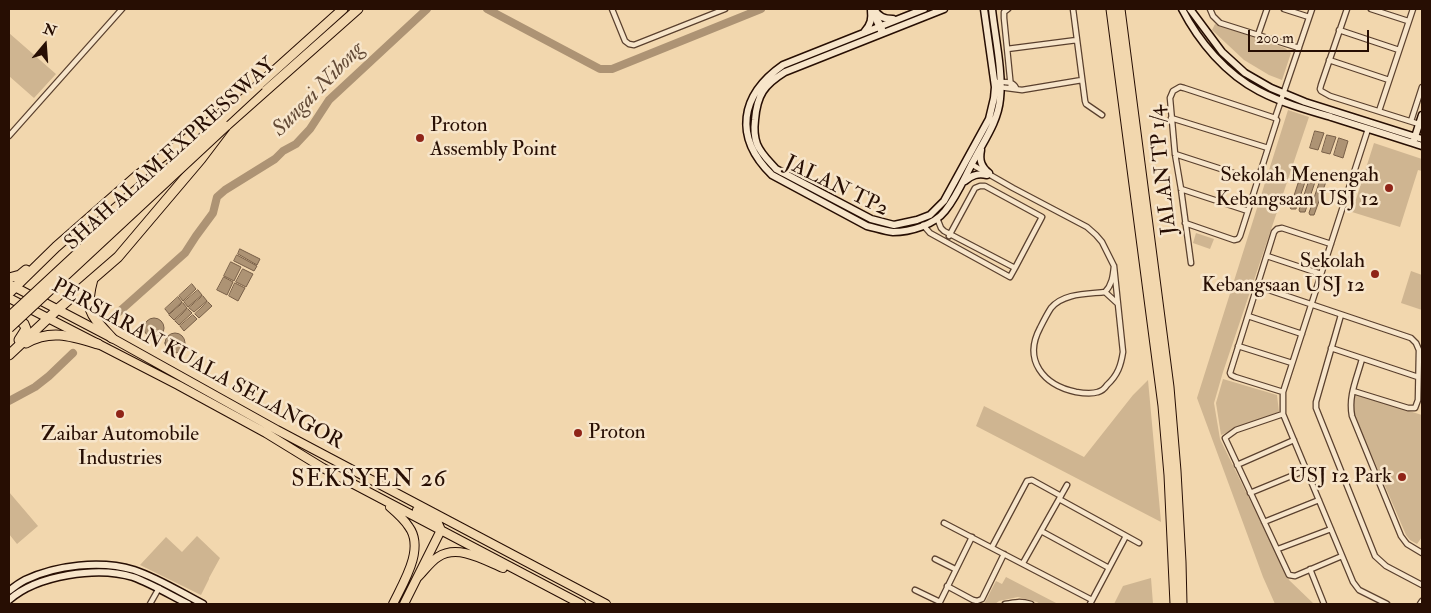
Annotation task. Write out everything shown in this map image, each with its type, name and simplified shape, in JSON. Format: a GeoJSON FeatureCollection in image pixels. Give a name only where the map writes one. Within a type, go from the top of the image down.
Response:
{"type":"FeatureCollection","features":[{"type":"Feature","properties":{"kind":"highway","name":"SHAH ALAM EXPRESSWAY"},"geometry":{"type":"LineString","coordinates":[[9,315],[343,9]]}},
{"type":"Feature","properties":{"kind":"highway","name":"SHAH ALAM EXPRESSWAY"},"geometry":{"type":"LineString","coordinates":[[9,328],[226,126],[358,9]]}},
{"type":"Feature","properties":{"kind":"highway"},"geometry":{"type":"LineString","coordinates":[[1111,9],[1163,406],[1169,475],[1175,604]]}},
{"type":"Feature","properties":{"kind":"highway"},"geometry":{"type":"LineString","coordinates":[[1120,9],[1168,387],[1177,480],[1182,604]]}},
{"type":"Feature","properties":{"kind":"highway"},"geometry":{"type":"LineString","coordinates":[[11,288],[138,175],[259,85]]}},
{"type":"Feature","properties":{"kind":"highway"},"geometry":{"type":"LineString","coordinates":[[10,353],[118,257],[201,159],[226,126]]}},
{"type":"Feature","properties":{"kind":"highway"},"geometry":{"type":"LineString","coordinates":[[9,278],[20,275],[56,247]]}},
{"type":"Feature","properties":{"kind":"highway"},"geometry":{"type":"LineString","coordinates":[[93,279],[88,298],[91,314],[112,338]]}},
{"type":"Feature","properties":{"kind":"highway"},"geometry":{"type":"LineString","coordinates":[[9,315],[24,324],[26,329],[10,353]]}},
{"type":"Feature","properties":{"kind":"highway"},"geometry":{"type":"LineString","coordinates":[[10,353],[36,338],[48,334],[62,335],[98,344]]}},
{"type":"Feature","properties":{"kind":"main road","name":"PERSIARAN KUALA SELANGOR"},"geometry":{"type":"LineString","coordinates":[[11,288],[58,309],[277,430],[606,604]]}},
{"type":"Feature","properties":{"kind":"main road","name":"PERSIARAN KUALA SELANGOR"},"geometry":{"type":"LineString","coordinates":[[9,298],[266,433],[323,468],[581,604]]}},
{"type":"Feature","properties":{"kind":"main road"},"geometry":{"type":"LineString","coordinates":[[277,430],[308,452],[437,521],[441,530],[404,604]]}},
{"type":"Feature","properties":{"kind":"main road"},"geometry":{"type":"LineString","coordinates":[[383,500],[410,528],[416,547],[412,562],[393,604]]}},
{"type":"Feature","properties":{"kind":"main road"},"geometry":{"type":"LineString","coordinates":[[418,577],[429,564],[440,556],[450,552],[464,552],[535,580]]}},
{"type":"Feature","properties":{"kind":"street"},"geometry":{"type":"LineString","coordinates":[[9,136],[122,9]]}},
{"type":"Feature","properties":{"kind":"street"},"geometry":{"type":"LineString","coordinates":[[612,9],[625,41],[628,44],[634,45],[725,9]]}},
{"type":"Feature","properties":{"kind":"street"},"geometry":{"type":"LineString","coordinates":[[873,9],[885,19],[898,19]]}},
{"type":"Feature","properties":{"kind":"street"},"geometry":{"type":"LineString","coordinates":[[873,9],[881,29]]}},
{"type":"Feature","properties":{"kind":"street"},"geometry":{"type":"LineString","coordinates":[[864,32],[869,27],[873,9]]}},
{"type":"Feature","properties":{"kind":"street","name":"JALAN TP2"},"geometry":{"type":"LineString","coordinates":[[924,9],[898,19],[881,29],[785,72],[774,79],[756,105],[754,127],[756,142],[764,157],[776,169],[871,219],[894,225],[917,220],[930,214],[944,201],[983,144],[995,122],[1000,102],[992,12]]}},
{"type":"Feature","properties":{"kind":"street","name":"JALAN TP2"},"geometry":{"type":"LineString","coordinates":[[944,9],[881,29],[864,32],[783,65],[771,73],[761,84],[749,104],[746,128],[748,141],[753,152],[765,168],[772,174],[867,226],[893,232],[903,231],[924,226],[937,218],[944,212],[963,183],[968,164],[989,119],[998,84],[985,11]]}},
{"type":"Feature","properties":{"kind":"street"},"geometry":{"type":"LineString","coordinates":[[978,9],[985,11]]}},
{"type":"Feature","properties":{"kind":"street"},"geometry":{"type":"LineString","coordinates":[[992,12],[997,9]]}},
{"type":"Feature","properties":{"kind":"street"},"geometry":{"type":"LineString","coordinates":[[1008,9],[1004,12],[1004,18],[1013,86]]}},
{"type":"Feature","properties":{"kind":"street"},"geometry":{"type":"LineString","coordinates":[[1073,9],[1086,104],[1102,115]]}},
{"type":"Feature","properties":{"kind":"street"},"geometry":{"type":"LineString","coordinates":[[1181,9],[1189,25],[1222,64],[1257,90],[1367,121],[1417,139],[1422,146]]}},
{"type":"Feature","properties":{"kind":"street"},"geometry":{"type":"LineString","coordinates":[[1190,9],[1214,42],[1232,62],[1282,97],[1368,129],[1417,139]]}},
{"type":"Feature","properties":{"kind":"street"},"geometry":{"type":"LineString","coordinates":[[1210,9],[1213,16],[1220,23],[1299,48]]}},
{"type":"Feature","properties":{"kind":"street"},"geometry":{"type":"LineString","coordinates":[[1258,35],[1267,9]]}},
{"type":"Feature","properties":{"kind":"street"},"geometry":{"type":"LineString","coordinates":[[1284,9],[1309,17]]}},
{"type":"Feature","properties":{"kind":"street"},"geometry":{"type":"LineString","coordinates":[[1185,223],[1234,240],[1240,236],[1277,120],[1275,118],[1312,9]]}},
{"type":"Feature","properties":{"kind":"street"},"geometry":{"type":"LineString","coordinates":[[1346,9],[1320,89],[1321,92],[1421,124]]}},
{"type":"Feature","properties":{"kind":"street"},"geometry":{"type":"LineString","coordinates":[[1371,9],[1408,21]]}},
{"type":"Feature","properties":{"kind":"street"},"geometry":{"type":"LineString","coordinates":[[1379,111],[1413,9]]}},
{"type":"Feature","properties":{"kind":"street"},"geometry":{"type":"LineString","coordinates":[[1339,30],[1399,50]]}},
{"type":"Feature","properties":{"kind":"street"},"geometry":{"type":"LineString","coordinates":[[1007,50],[1077,40]]}},
{"type":"Feature","properties":{"kind":"street"},"geometry":{"type":"LineString","coordinates":[[1329,60],[1389,80]]}},
{"type":"Feature","properties":{"kind":"street"},"geometry":{"type":"LineString","coordinates":[[998,84],[1013,86],[1022,90],[1082,80]]}},
{"type":"Feature","properties":{"kind":"street","name":"JALAN TP 1/4"},"geometry":{"type":"LineString","coordinates":[[1191,263],[1175,154],[1171,118],[1171,94],[1180,87],[1275,118]]}},
{"type":"Feature","properties":{"kind":"street"},"geometry":{"type":"LineString","coordinates":[[1411,121],[1422,87]]}},
{"type":"Feature","properties":{"kind":"street"},"geometry":{"type":"LineString","coordinates":[[1417,139],[1422,115]]}},
{"type":"Feature","properties":{"kind":"street"},"geometry":{"type":"LineString","coordinates":[[1171,118],[1268,148]]}},
{"type":"Feature","properties":{"kind":"street"},"geometry":{"type":"LineString","coordinates":[[1367,121],[1369,124],[1368,129],[1283,392],[1283,414],[1353,582],[1359,590],[1387,604]]}},
{"type":"Feature","properties":{"kind":"street"},"geometry":{"type":"LineString","coordinates":[[983,144],[980,161],[988,174]]}},
{"type":"Feature","properties":{"kind":"street"},"geometry":{"type":"LineString","coordinates":[[1175,154],[1258,181]]}},
{"type":"Feature","properties":{"kind":"street"},"geometry":{"type":"LineString","coordinates":[[968,164],[1087,227],[1102,242],[1114,266],[1123,352],[1121,365],[1114,380],[1100,392],[1081,393],[1065,390],[1048,380],[1040,371],[1034,358],[1034,338],[1052,307],[1072,296],[1105,292],[1109,288],[1114,266]]}},
{"type":"Feature","properties":{"kind":"street"},"geometry":{"type":"LineString","coordinates":[[963,183],[975,175],[988,174]]}},
{"type":"Feature","properties":{"kind":"street"},"geometry":{"type":"LineString","coordinates":[[924,226],[930,233],[1010,277],[1042,217],[985,186],[980,186],[975,188],[945,241]]}},
{"type":"Feature","properties":{"kind":"street"},"geometry":{"type":"LineString","coordinates":[[1181,189],[1248,211]]}},
{"type":"Feature","properties":{"kind":"street"},"geometry":{"type":"LineString","coordinates":[[937,218],[941,228],[950,235],[1015,268]]}},
{"type":"Feature","properties":{"kind":"street"},"geometry":{"type":"LineString","coordinates":[[1283,392],[1235,377],[1230,373],[1274,232],[1282,228],[1331,244]]}},
{"type":"Feature","properties":{"kind":"street"},"geometry":{"type":"LineString","coordinates":[[1267,256],[1321,274]]}},
{"type":"Feature","properties":{"kind":"street"},"geometry":{"type":"LineString","coordinates":[[1257,286],[1411,338],[1416,343],[1419,350],[1418,403],[1415,408],[1408,408],[1353,391]]}},
{"type":"Feature","properties":{"kind":"street"},"geometry":{"type":"LineString","coordinates":[[1105,292],[1118,304]]}},
{"type":"Feature","properties":{"kind":"street"},"geometry":{"type":"LineString","coordinates":[[1342,315],[1331,348],[1316,408],[1375,556],[1386,566],[1422,585]]}},
{"type":"Feature","properties":{"kind":"street"},"geometry":{"type":"LineString","coordinates":[[1248,316],[1302,334]]}},
{"type":"Feature","properties":{"kind":"street"},"geometry":{"type":"LineString","coordinates":[[1238,346],[1292,363]]}},
{"type":"Feature","properties":{"kind":"street"},"geometry":{"type":"LineString","coordinates":[[1331,348],[1418,377]]}},
{"type":"Feature","properties":{"kind":"street"},"geometry":{"type":"LineString","coordinates":[[1362,359],[1350,401],[1352,416],[1401,536],[1407,544],[1422,553]]}},
{"type":"Feature","properties":{"kind":"street"},"geometry":{"type":"LineString","coordinates":[[1283,414],[1236,430],[1227,435],[1226,441],[1289,575],[1295,576],[1342,556]]}},
{"type":"Feature","properties":{"kind":"street"},"geometry":{"type":"LineString","coordinates":[[1237,465],[1294,440]]}},
{"type":"Feature","properties":{"kind":"street"},"geometry":{"type":"LineString","coordinates":[[1250,493],[1306,470]]}},
{"type":"Feature","properties":{"kind":"street"},"geometry":{"type":"LineString","coordinates":[[992,547],[1027,480],[1032,480],[1139,543]]}},
{"type":"Feature","properties":{"kind":"street"},"geometry":{"type":"LineString","coordinates":[[1023,563],[1067,485]]}},
{"type":"Feature","properties":{"kind":"street"},"geometry":{"type":"LineString","coordinates":[[1264,522],[1318,500]]}},
{"type":"Feature","properties":{"kind":"street"},"geometry":{"type":"LineString","coordinates":[[944,523],[1023,563],[1091,602],[1126,536]]}},
{"type":"Feature","properties":{"kind":"street"},"geometry":{"type":"LineString","coordinates":[[1278,549],[1331,529]]}},
{"type":"Feature","properties":{"kind":"street"},"geometry":{"type":"LineString","coordinates":[[1041,531],[1109,568]]}},
{"type":"Feature","properties":{"kind":"street"},"geometry":{"type":"LineString","coordinates":[[916,590],[939,603],[972,537]]}},
{"type":"Feature","properties":{"kind":"street"},"geometry":{"type":"LineString","coordinates":[[947,586],[973,600],[982,599],[1004,554]]}},
{"type":"Feature","properties":{"kind":"street"},"geometry":{"type":"LineString","coordinates":[[935,559],[956,569]]}},
{"type":"Feature","properties":{"kind":"street"},"geometry":{"type":"LineString","coordinates":[[9,591],[37,575],[71,566],[104,565],[132,570],[188,604]]}},
{"type":"Feature","properties":{"kind":"street"},"geometry":{"type":"LineString","coordinates":[[71,566],[73,574]]}},
{"type":"Feature","properties":{"kind":"street"},"geometry":{"type":"LineString","coordinates":[[1310,569],[1324,604]]}},
{"type":"Feature","properties":{"kind":"street"},"geometry":{"type":"LineString","coordinates":[[9,600],[36,584],[47,580],[73,574],[100,572],[131,577],[160,586],[203,604]]}},
{"type":"Feature","properties":{"kind":"street"},"geometry":{"type":"LineString","coordinates":[[150,604],[160,586]]}},
{"type":"Feature","properties":{"kind":"street"},"geometry":{"type":"LineString","coordinates":[[1005,604],[1015,602],[1031,604]]}},
{"type":"Feature","properties":{"kind":"shaded area"},"geometry":{"type":"Polygon","coordinates":[[[1215,24],[1285,48],[1291,53],[1282,80],[1269,75],[1244,60],[1212,30],[1215,24]]]}},
{"type":"Feature","properties":{"kind":"shaded area"},"geometry":{"type":"Polygon","coordinates":[[[9,33],[56,74],[34,98],[9,76],[9,33]]]}},
{"type":"Feature","properties":{"kind":"shaded area"},"geometry":{"type":"Polygon","coordinates":[[[1288,110],[1309,117],[1214,403],[1220,439],[1289,580],[1314,604],[1275,604],[1263,577],[1197,398],[1288,110]]]}},
{"type":"Feature","properties":{"kind":"shaded area"},"geometry":{"type":"Polygon","coordinates":[[[1315,131],[1324,133],[1318,150],[1310,148],[1315,131]]]}},
{"type":"Feature","properties":{"kind":"shaded area"},"geometry":{"type":"Polygon","coordinates":[[[1327,135],[1336,137],[1330,154],[1322,152],[1327,135]]]}},
{"type":"Feature","properties":{"kind":"shaded area"},"geometry":{"type":"Polygon","coordinates":[[[1339,138],[1348,141],[1343,158],[1334,155],[1339,138]]]}},
{"type":"Feature","properties":{"kind":"shaded area","name":"Sekolah Menengah Kebangsaan USJ 12"},"geometry":{"type":"Polygon","coordinates":[[[1374,143],[1422,159],[1422,171],[1418,170],[1400,227],[1352,212],[1374,143]]]}},
{"type":"Feature","properties":{"kind":"shaded area"},"geometry":{"type":"Polygon","coordinates":[[[1304,170],[1308,173],[1296,209],[1291,209],[1302,171],[1304,170]]]}},
{"type":"Feature","properties":{"kind":"shaded area"},"geometry":{"type":"Polygon","coordinates":[[[1313,172],[1317,176],[1305,212],[1300,212],[1299,210],[1313,172]]]}},
{"type":"Feature","properties":{"kind":"shaded area"},"geometry":{"type":"Polygon","coordinates":[[[1323,175],[1327,179],[1314,215],[1310,215],[1309,213],[1323,175]]]}},
{"type":"Feature","properties":{"kind":"shaded area"},"geometry":{"type":"Polygon","coordinates":[[[1196,233],[1214,239],[1210,249],[1193,243],[1196,233]]]}},
{"type":"Feature","properties":{"kind":"shaded area"},"geometry":{"type":"Polygon","coordinates":[[[240,249],[260,259],[257,265],[238,254],[240,249]]]}},
{"type":"Feature","properties":{"kind":"shaded area"},"geometry":{"type":"Polygon","coordinates":[[[237,255],[257,266],[254,271],[234,261],[237,255]]]}},
{"type":"Feature","properties":{"kind":"shaded area"},"geometry":{"type":"Polygon","coordinates":[[[231,262],[241,267],[234,281],[224,276],[231,262]]]}},
{"type":"Feature","properties":{"kind":"shaded area"},"geometry":{"type":"Polygon","coordinates":[[[243,269],[253,274],[246,287],[236,282],[243,269]]]}},
{"type":"Feature","properties":{"kind":"shaded area"},"geometry":{"type":"Polygon","coordinates":[[[1411,271],[1422,275],[1422,310],[1401,303],[1411,271]]]}},
{"type":"Feature","properties":{"kind":"shaded area"},"geometry":{"type":"Polygon","coordinates":[[[224,277],[233,282],[227,295],[217,290],[224,277]]]}},
{"type":"Feature","properties":{"kind":"shaded area"},"geometry":{"type":"Polygon","coordinates":[[[235,283],[245,288],[238,301],[229,296],[235,283]]]}},
{"type":"Feature","properties":{"kind":"shaded area"},"geometry":{"type":"Polygon","coordinates":[[[192,284],[196,289],[183,301],[179,296],[192,284]]]}},
{"type":"Feature","properties":{"kind":"shaded area"},"geometry":{"type":"Polygon","coordinates":[[[198,290],[202,295],[188,307],[184,302],[198,290]]]}},
{"type":"Feature","properties":{"kind":"shaded area"},"geometry":{"type":"Polygon","coordinates":[[[203,296],[207,301],[194,312],[189,308],[203,296]]]}},
{"type":"Feature","properties":{"kind":"shaded area"},"geometry":{"type":"Polygon","coordinates":[[[178,297],[182,302],[169,314],[165,309],[178,297]]]}},
{"type":"Feature","properties":{"kind":"shaded area"},"geometry":{"type":"Polygon","coordinates":[[[208,302],[212,306],[199,318],[195,314],[208,302]]]}},
{"type":"Feature","properties":{"kind":"shaded area"},"geometry":{"type":"Polygon","coordinates":[[[183,303],[187,308],[174,320],[169,315],[183,303]]]}},
{"type":"Feature","properties":{"kind":"shaded area"},"geometry":{"type":"Polygon","coordinates":[[[188,309],[192,313],[179,325],[175,321],[188,309]]]}},
{"type":"Feature","properties":{"kind":"shaded area"},"geometry":{"type":"Polygon","coordinates":[[[193,315],[197,319],[184,331],[180,326],[193,315]]]}},
{"type":"Feature","properties":{"kind":"shaded area"},"geometry":{"type":"Polygon","coordinates":[[[154,318],[161,321],[164,328],[161,335],[154,338],[147,335],[144,328],[147,321],[154,318]]]}},
{"type":"Feature","properties":{"kind":"shaded area"},"geometry":{"type":"Polygon","coordinates":[[[175,333],[182,336],[185,343],[182,350],[175,353],[168,350],[165,343],[168,336],[175,333]]]}},
{"type":"Feature","properties":{"kind":"shaded area"},"geometry":{"type":"Polygon","coordinates":[[[1223,379],[1277,395],[1279,412],[1221,435],[1216,403],[1223,379]]]}},
{"type":"Feature","properties":{"kind":"shaded area"},"geometry":{"type":"Polygon","coordinates":[[[1148,380],[1161,522],[976,426],[984,406],[1084,457],[1133,395],[1148,380]]]}},
{"type":"Feature","properties":{"kind":"shaded area","name":"USJ 12 Park"},"geometry":{"type":"Polygon","coordinates":[[[1354,394],[1422,415],[1422,537],[1417,544],[1406,535],[1355,416],[1353,408],[1354,394]]]}},
{"type":"Feature","properties":{"kind":"shaded area"},"geometry":{"type":"Polygon","coordinates":[[[9,492],[38,526],[17,544],[9,534],[9,492]]]}},
{"type":"Feature","properties":{"kind":"shaded area"},"geometry":{"type":"Polygon","coordinates":[[[197,536],[220,558],[201,595],[140,565],[166,537],[182,552],[197,536]]]}},
{"type":"Feature","properties":{"kind":"shaded area"},"geometry":{"type":"Polygon","coordinates":[[[1006,577],[1058,604],[1040,604],[1018,597],[999,601],[995,604],[984,604],[996,581],[1002,584],[1006,577]]]}},
{"type":"Feature","properties":{"kind":"shaded area"},"geometry":{"type":"Polygon","coordinates":[[[1151,578],[1153,604],[1114,604],[1123,586],[1151,578]]]}},
{"type":"Feature","properties":{"kind":"waterway","name":"Sungai Nibong"},"geometry":{"type":"LineString","coordinates":[[111,319],[185,253],[213,213],[217,197],[296,144],[310,129],[329,100],[427,9]]}},
{"type":"Feature","properties":{"kind":"waterway","name":"Sungai Nibong"},"geometry":{"type":"LineString","coordinates":[[487,9],[600,69],[612,69],[761,9]]}},
{"type":"Feature","properties":{"kind":"waterway","name":"Sungai Nibong"},"geometry":{"type":"LineString","coordinates":[[9,401],[35,387],[73,353]]}},
{"type":"Feature","properties":{"kind":"place","name":"Proton Assembly Point"},"geometry":{"type":"Point","coordinates":[420,138]}},
{"type":"Feature","properties":{"kind":"place","name":"Sekolah Menengah Kebangsaan USJ 12"},"geometry":{"type":"Point","coordinates":[1389,188]}},
{"type":"Feature","properties":{"kind":"place","name":"Sekolah Kebangsaan USJ 12"},"geometry":{"type":"Point","coordinates":[1375,274]}},
{"type":"Feature","properties":{"kind":"place","name":"Zaibar Automobile Industries"},"geometry":{"type":"Point","coordinates":[120,414]}},
{"type":"Feature","properties":{"kind":"place","name":"Proton"},"geometry":{"type":"Point","coordinates":[578,433]}},
{"type":"Feature","properties":{"kind":"place","name":"USJ 12 Park"},"geometry":{"type":"Point","coordinates":[1402,477]}},
{"type":"Feature","properties":{"kind":"district","name":"SEKSYEN 26"},"geometry":{"type":"Point","coordinates":[369,481]}}]}
